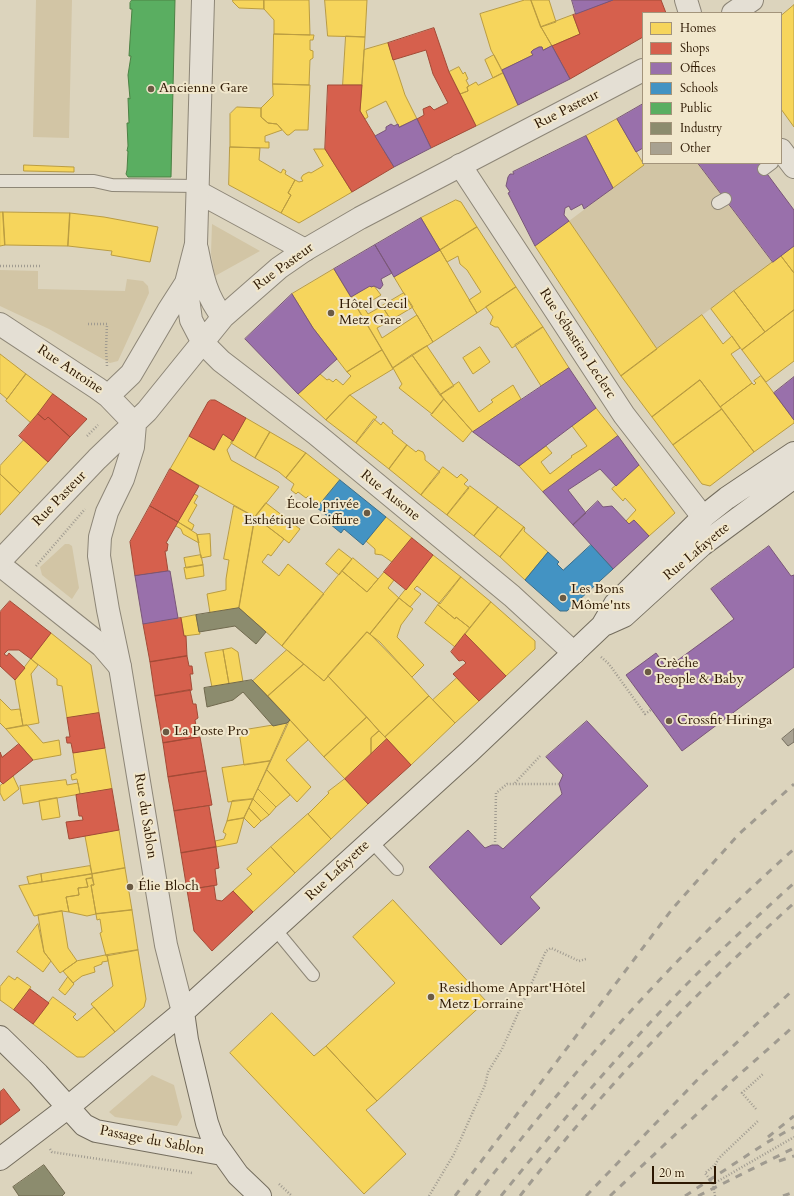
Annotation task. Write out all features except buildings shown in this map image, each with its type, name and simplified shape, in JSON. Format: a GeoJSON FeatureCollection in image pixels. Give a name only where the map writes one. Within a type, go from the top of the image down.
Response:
{"type":"FeatureCollection","features":[{"type":"Feature","properties":{"kind":"street"},"geometry":{"type":"LineString","coordinates":[[108,396],[132,374],[186,283],[196,244],[203,0]]}},
{"type":"Feature","properties":{"kind":"street"},"geometry":{"type":"LineString","coordinates":[[686,0],[690,12]]}},
{"type":"Feature","properties":{"kind":"street"},"geometry":{"type":"LineString","coordinates":[[734,12],[752,0]]}},
{"type":"Feature","properties":{"kind":"street","name":"Rue Pasteur"},"geometry":{"type":"LineString","coordinates":[[0,561],[97,460],[147,411],[223,317],[256,286],[305,250],[360,218],[460,165],[593,98],[642,71]]}},
{"type":"Feature","properties":{"kind":"street","name":"Rue Sébastien Leclerc"},"geometry":{"type":"LineString","coordinates":[[460,165],[624,415],[703,517]]}},
{"type":"Feature","properties":{"kind":"street"},"geometry":{"type":"LineString","coordinates":[[198,189],[305,250]]}},
{"type":"Feature","properties":{"kind":"street"},"geometry":{"type":"LineString","coordinates":[[196,244],[208,294],[214,306],[223,317]]}},
{"type":"Feature","properties":{"kind":"street","name":"Rue Ausone"},"geometry":{"type":"LineString","coordinates":[[186,283],[191,320],[203,343],[221,362],[316,434],[506,591],[579,647]]}},
{"type":"Feature","properties":{"kind":"street","name":"Rue Antoine"},"geometry":{"type":"LineString","coordinates":[[0,324],[108,396],[134,424]]}},
{"type":"Feature","properties":{"kind":"street","name":"Rue du Sablon"},"geometry":{"type":"LineString","coordinates":[[134,424],[133,447],[123,479],[107,512],[100,537],[99,556],[120,667],[166,945],[183,1012]]}},
{"type":"Feature","properties":{"kind":"street","name":"Rue Lafayette"},"geometry":{"type":"LineString","coordinates":[[765,472],[794,444]]}},
{"type":"Feature","properties":{"kind":"street","name":"Rue Lafayette"},"geometry":{"type":"LineString","coordinates":[[0,1159],[67,1108],[183,1012],[275,929],[602,626],[615,604],[703,517],[794,453]]}},
{"type":"Feature","properties":{"kind":"street","name":"Rue Lafayette"},"geometry":{"type":"LineString","coordinates":[[602,626],[624,616],[702,545],[794,477]]}},
{"type":"Feature","properties":{"kind":"street"},"geometry":{"type":"LineString","coordinates":[[702,545],[703,517]]}},
{"type":"Feature","properties":{"kind":"street"},"geometry":{"type":"LineString","coordinates":[[0,565],[102,646],[120,667]]}},
{"type":"Feature","properties":{"kind":"street","name":"Passage du Sablon"},"geometry":{"type":"LineString","coordinates":[[183,1012],[187,1040],[207,1123],[213,1140],[238,1176],[260,1196]]}},
{"type":"Feature","properties":{"kind":"street","name":"Passage du Sablon"},"geometry":{"type":"LineString","coordinates":[[0,1037],[38,1074],[67,1108],[84,1125],[96,1131],[222,1154]]}},
{"type":"Feature","properties":{"kind":"lane"},"geometry":{"type":"LineString","coordinates":[[0,181],[94,181],[112,185],[198,189]]}},
{"type":"Feature","properties":{"kind":"lane"},"geometry":{"type":"LineString","coordinates":[[371,841],[397,869]]}},
{"type":"Feature","properties":{"kind":"lane"},"geometry":{"type":"LineString","coordinates":[[275,929],[313,975]]}},
{"type":"Feature","properties":{"kind":"path"},"geometry":{"type":"LineString","coordinates":[[0,266],[41,266]]}},
{"type":"Feature","properties":{"kind":"path"},"geometry":{"type":"LineString","coordinates":[[88,324],[107,324],[106,349],[108,371]]}},
{"type":"Feature","properties":{"kind":"path"},"geometry":{"type":"LineString","coordinates":[[22,583],[86,508]]}},
{"type":"Feature","properties":{"kind":"path"},"geometry":{"type":"LineString","coordinates":[[579,647],[609,664],[645,714],[652,710]]}},
{"type":"Feature","properties":{"kind":"path"},"geometry":{"type":"LineString","coordinates":[[515,784],[540,756]]}},
{"type":"Feature","properties":{"kind":"path"},"geometry":{"type":"LineString","coordinates":[[495,845],[496,793],[507,784],[559,784]]}},
{"type":"Feature","properties":{"kind":"path"},"geometry":{"type":"LineString","coordinates":[[429,1196],[454,1154],[485,1085],[488,1072],[502,1049],[546,951],[551,948],[579,960],[586,959]]}},
{"type":"Feature","properties":{"kind":"path"},"geometry":{"type":"LineString","coordinates":[[756,1109],[742,1093],[764,1073]]}},
{"type":"Feature","properties":{"kind":"path"},"geometry":{"type":"LineString","coordinates":[[715,1196],[713,1184],[705,1173],[715,1165],[719,1158],[758,1121]]}},
{"type":"Feature","properties":{"kind":"path"},"geometry":{"type":"LineString","coordinates":[[36,1132],[52,1152],[194,1173]]}},
{"type":"Feature","properties":{"kind":"path"},"geometry":{"type":"LineString","coordinates":[[713,1184],[794,1137]]}},
{"type":"Feature","properties":{"kind":"shaded area"},"geometry":{"type":"Polygon","coordinates":[[[36,0],[72,0],[69,138],[33,137],[36,0]]]}},
{"type":"Feature","properties":{"kind":"shaded area"},"geometry":{"type":"Polygon","coordinates":[[[645,164],[699,164],[773,262],[657,349],[569,221],[645,164]]]}},
{"type":"Feature","properties":{"kind":"shaded area"},"geometry":{"type":"Polygon","coordinates":[[[212,224],[260,251],[215,276],[211,254],[212,224]]]}},
{"type":"Feature","properties":{"kind":"shaded area"},"geometry":{"type":"Polygon","coordinates":[[[0,270],[38,271],[38,289],[125,291],[127,279],[143,281],[148,286],[149,293],[118,361],[110,363],[49,329],[0,306],[0,270]]]}},
{"type":"Feature","properties":{"kind":"shaded area"},"geometry":{"type":"Polygon","coordinates":[[[65,544],[72,546],[79,588],[72,599],[42,575],[40,567],[65,544]]]}},
{"type":"Feature","properties":{"kind":"shaded area"},"geometry":{"type":"Polygon","coordinates":[[[152,1075],[174,1085],[182,1117],[177,1126],[115,1117],[109,1112],[152,1075]]]}},
{"type":"Feature","properties":{"kind":"railway"},"geometry":{"type":"LineString","coordinates":[[455,1196],[673,908],[738,835],[794,784]]}},
{"type":"Feature","properties":{"kind":"railway"},"geometry":{"type":"LineString","coordinates":[[476,1196],[550,1104],[627,1015],[708,930],[794,849]]}},
{"type":"Feature","properties":{"kind":"railway"},"geometry":{"type":"LineString","coordinates":[[501,1196],[545,1142],[660,1012],[738,934],[794,883]]}},
{"type":"Feature","properties":{"kind":"railway"},"geometry":{"type":"LineString","coordinates":[[520,1196],[583,1118],[685,1007],[794,903]]}},
{"type":"Feature","properties":{"kind":"railway"},"geometry":{"type":"LineString","coordinates":[[586,1196],[702,1075],[794,989]]}},
{"type":"Feature","properties":{"kind":"railway"},"geometry":{"type":"LineString","coordinates":[[610,1196],[732,1081],[794,1026]]}},
{"type":"Feature","properties":{"kind":"railway"},"geometry":{"type":"LineString","coordinates":[[768,1137],[794,1116]]}},
{"type":"Feature","properties":{"kind":"railway"},"geometry":{"type":"LineString","coordinates":[[685,1196],[766,1143],[794,1127]]}},
{"type":"Feature","properties":{"kind":"railway"},"geometry":{"type":"LineString","coordinates":[[698,1196],[794,1148]]}},
{"type":"Feature","properties":{"kind":"railway"},"geometry":{"type":"LineString","coordinates":[[779,1161],[794,1156]]}},
{"type":"Feature","properties":{"kind":"railway"},"geometry":{"type":"LineString","coordinates":[[783,1196],[794,1192]]}},
{"type":"Feature","properties":{"kind":"place","name":"Ancienne Gare"},"geometry":{"type":"Point","coordinates":[151,89]}},
{"type":"Feature","properties":{"kind":"place","name":"Hôtel Cecil Metz Gare"},"geometry":{"type":"Point","coordinates":[331,313]}},
{"type":"Feature","properties":{"kind":"place","name":"École privée Esthétique Coiffure"},"geometry":{"type":"Point","coordinates":[367,513]}},
{"type":"Feature","properties":{"kind":"place","name":"Les Bons Môme'nts"},"geometry":{"type":"Point","coordinates":[563,598]}},
{"type":"Feature","properties":{"kind":"place","name":"Crèche People & Baby"},"geometry":{"type":"Point","coordinates":[648,672]}},
{"type":"Feature","properties":{"kind":"place","name":"Crossfit Hiringa"},"geometry":{"type":"Point","coordinates":[669,721]}},
{"type":"Feature","properties":{"kind":"place","name":"La Poste Pro"},"geometry":{"type":"Point","coordinates":[166,732]}},
{"type":"Feature","properties":{"kind":"place","name":"Élie Bloch"},"geometry":{"type":"Point","coordinates":[130,887]}},
{"type":"Feature","properties":{"kind":"place","name":"Residhome Appart'Hôtel Metz Lorraine"},"geometry":{"type":"Point","coordinates":[431,997]}}]}
